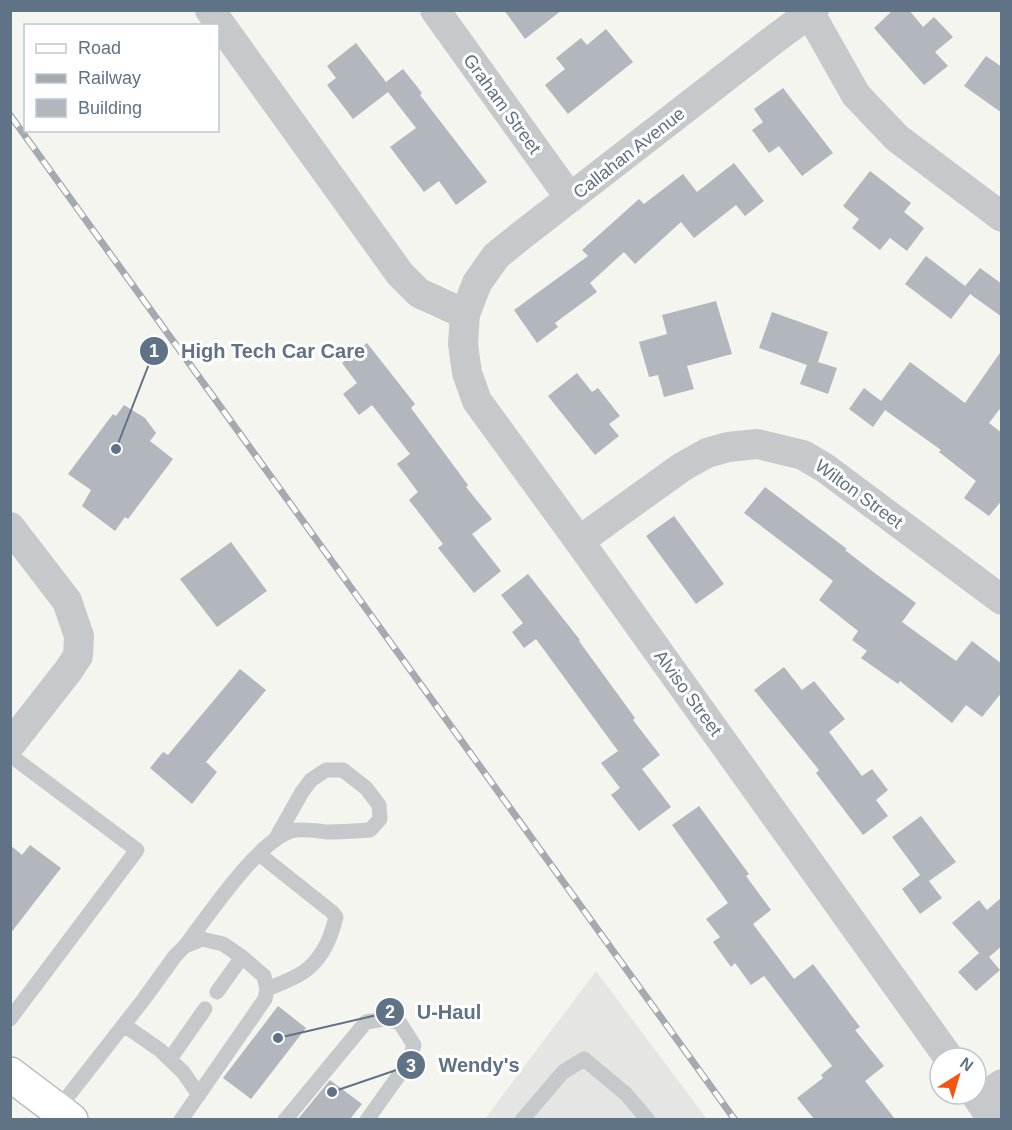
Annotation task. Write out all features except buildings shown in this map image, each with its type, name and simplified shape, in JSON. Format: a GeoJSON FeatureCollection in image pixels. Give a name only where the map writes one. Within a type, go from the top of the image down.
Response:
{"type":"FeatureCollection","features":[{"type":"Feature","properties":{"kind":"main road"},"geometry":{"type":"LineString","coordinates":[[10,1074],[64,1114]]}},
{"type":"Feature","properties":{"kind":"street"},"geometry":{"type":"LineString","coordinates":[[210,10],[400,274],[419,293],[465,314]]}},
{"type":"Feature","properties":{"kind":"street","name":"Graham Street"},"geometry":{"type":"LineString","coordinates":[[435,10],[570,198]]}},
{"type":"Feature","properties":{"kind":"street"},"geometry":{"type":"LineString","coordinates":[[811,12],[856,95],[897,138],[1002,217]]}},
{"type":"Feature","properties":{"kind":"street","name":"Callahan Avenue"},"geometry":{"type":"LineString","coordinates":[[465,314],[477,283],[496,256],[811,12]]}},
{"type":"Feature","properties":{"kind":"street","name":"Alviso Street"},"geometry":{"type":"LineString","coordinates":[[465,314],[463,344],[467,373],[477,401],[941,1046]]}},
{"type":"Feature","properties":{"kind":"street","name":"Wilton Street"},"geometry":{"type":"LineString","coordinates":[[579,541],[682,467],[707,453],[728,447],[757,444],[803,455],[825,468],[1002,600]]}},
{"type":"Feature","properties":{"kind":"street"},"geometry":{"type":"LineString","coordinates":[[10,527],[67,601],[79,636],[78,656],[13,739]]}},
{"type":"Feature","properties":{"kind":"lane"},"geometry":{"type":"LineString","coordinates":[[10,1019],[137,850],[13,739]]}},
{"type":"Feature","properties":{"kind":"lane"},"geometry":{"type":"LineString","coordinates":[[64,1114],[124,1025],[175,956],[259,854],[275,840],[293,830],[332,832],[370,830],[380,819],[379,805],[366,788],[343,770],[326,770],[311,780],[302,792],[275,840]]}},
{"type":"Feature","properties":{"kind":"lane"},"geometry":{"type":"LineString","coordinates":[[259,854],[336,917],[332,934],[321,954],[304,972],[267,989]]}},
{"type":"Feature","properties":{"kind":"lane"},"geometry":{"type":"LineString","coordinates":[[182,1119],[265,999],[267,989],[264,976],[223,944],[202,939],[185,946]]}},
{"type":"Feature","properties":{"kind":"lane"},"geometry":{"type":"LineString","coordinates":[[218,992],[242,957]]}},
{"type":"Feature","properties":{"kind":"lane"},"geometry":{"type":"LineString","coordinates":[[170,1059],[206,1009]]}},
{"type":"Feature","properties":{"kind":"lane"},"geometry":{"type":"LineString","coordinates":[[285,1119],[366,1022],[386,1019],[400,1023],[414,1045],[410,1061],[367,1119]]}},
{"type":"Feature","properties":{"kind":"lane"},"geometry":{"type":"LineString","coordinates":[[124,1025],[170,1059],[183,1072],[199,1095]]}},
{"type":"Feature","properties":{"kind":"lane"},"geometry":{"type":"LineString","coordinates":[[522,1119],[562,1072],[584,1059],[626,1094],[648,1119]]}},
{"type":"Feature","properties":{"kind":"shaded area"},"geometry":{"type":"Polygon","coordinates":[[[596,971],[707,1119],[484,1120],[596,971]]]}},
{"type":"Feature","properties":{"kind":"railway"},"geometry":{"type":"LineString","coordinates":[[10,115],[735,1120]]}},
{"type":"Feature","properties":{"kind":"place","name":"High Tech Car Care"},"geometry":{"type":"Point","coordinates":[116,449]}},
{"type":"Feature","properties":{"kind":"place","name":"U-Haul"},"geometry":{"type":"Point","coordinates":[278,1038]}},
{"type":"Feature","properties":{"kind":"place","name":"Wendy's"},"geometry":{"type":"Point","coordinates":[332,1092]}}]}
